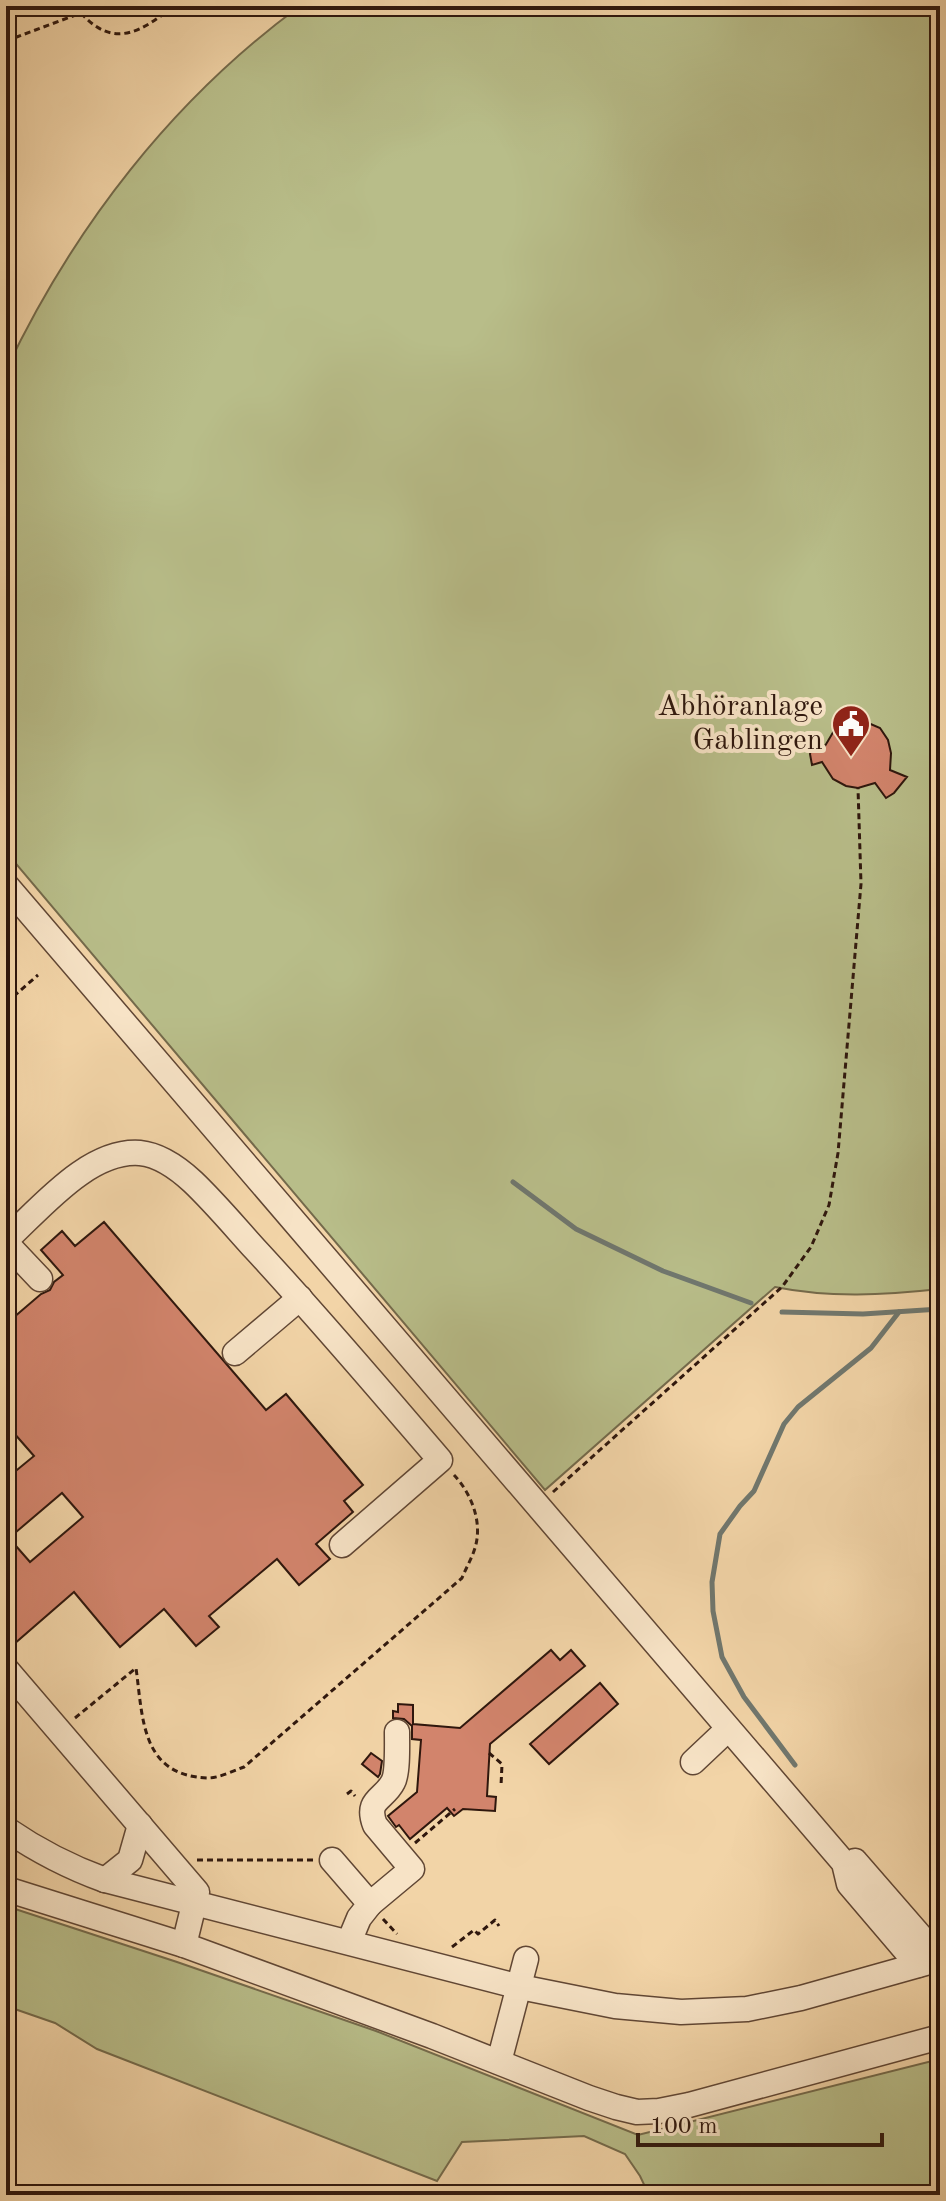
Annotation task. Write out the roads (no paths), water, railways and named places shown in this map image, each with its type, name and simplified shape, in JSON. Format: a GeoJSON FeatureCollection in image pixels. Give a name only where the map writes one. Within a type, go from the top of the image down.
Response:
{"type":"FeatureCollection","features":[{"type":"Feature","properties":{"kind":"lane"},"geometry":{"type":"LineString","coordinates":[[10,899],[538,1505],[844,1863],[849,1884],[895,1940],[933,1961]]}},
{"type":"Feature","properties":{"kind":"lane"},"geometry":{"type":"LineString","coordinates":[[40,1279],[6,1241],[73,1178],[96,1162],[117,1155],[141,1153],[164,1161],[192,1182],[300,1298],[440,1460],[342,1545]]}},
{"type":"Feature","properties":{"kind":"lane"},"geometry":{"type":"LineString","coordinates":[[235,1353],[300,1298]]}},
{"type":"Feature","properties":{"kind":"lane"},"geometry":{"type":"LineString","coordinates":[[6,1669],[197,1892],[184,1945]]}},
{"type":"Feature","properties":{"kind":"lane"},"geometry":{"type":"LineString","coordinates":[[693,1762],[728,1729]]}},
{"type":"Feature","properties":{"kind":"lane"},"geometry":{"type":"LineString","coordinates":[[349,1942],[359,1918],[370,1904],[412,1869],[372,1818],[373,1803],[394,1781],[392,1745]]}},
{"type":"Feature","properties":{"kind":"lane"},"geometry":{"type":"LineString","coordinates":[[6,1815],[76,1869]]}},
{"type":"Feature","properties":{"kind":"lane"},"geometry":{"type":"LineString","coordinates":[[105,1880],[130,1860],[140,1825]]}},
{"type":"Feature","properties":{"kind":"lane"},"geometry":{"type":"LineString","coordinates":[[6,1829],[36,1850],[105,1880],[520,1987],[615,2006],[681,2012],[760,2006],[801,1998],[933,1961]]}},
{"type":"Feature","properties":{"kind":"lane"},"geometry":{"type":"LineString","coordinates":[[332,1860],[370,1904]]}},
{"type":"Feature","properties":{"kind":"lane"},"geometry":{"type":"LineString","coordinates":[[855,1861],[933,1961]]}},
{"type":"Feature","properties":{"kind":"lane"},"geometry":{"type":"LineString","coordinates":[[6,1889],[184,1945],[616,2107],[637,2112],[659,2111],[940,2037]]}},
{"type":"Feature","properties":{"kind":"lane"},"geometry":{"type":"LineString","coordinates":[[886,1975],[895,1940]]}},
{"type":"Feature","properties":{"kind":"lane"},"geometry":{"type":"LineString","coordinates":[[499,2062],[526,1959]]}},
{"type":"Feature","properties":{"kind":"waterway"},"geometry":{"type":"LineString","coordinates":[[513,1182],[576,1229],[663,1271],[751,1303]]}},
{"type":"Feature","properties":{"kind":"waterway"},"geometry":{"type":"LineString","coordinates":[[782,1312],[863,1314],[940,1309]]}},
{"type":"Feature","properties":{"kind":"waterway"},"geometry":{"type":"LineString","coordinates":[[795,1765],[744,1697],[722,1657],[713,1611],[712,1582],[720,1534],[754,1491],[784,1424],[798,1407],[871,1348],[899,1312]]}},
{"type":"Feature","properties":{"kind":"place","name":"Abhöranlage Gablingen"},"geometry":{"type":"Point","coordinates":[851,758]}}]}
